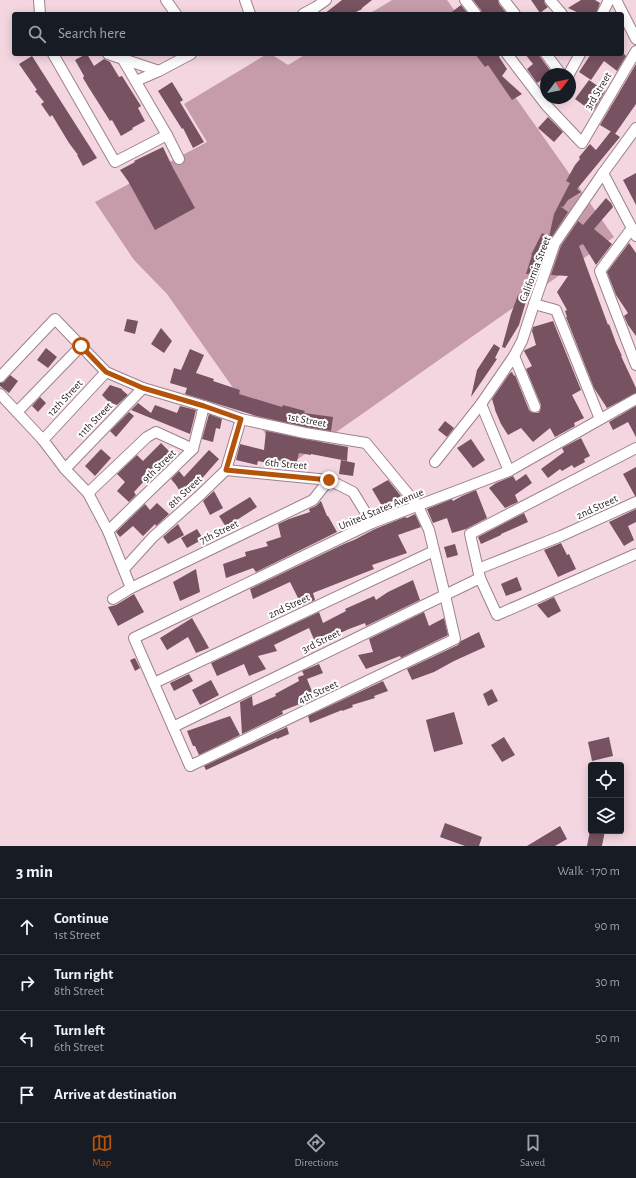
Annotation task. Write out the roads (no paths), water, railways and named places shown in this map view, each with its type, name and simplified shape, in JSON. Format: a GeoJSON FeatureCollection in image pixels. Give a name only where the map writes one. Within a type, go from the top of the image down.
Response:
{"type":"FeatureCollection","features":[{"type":"Feature","properties":{"kind":"street"},"geometry":{"type":"LineString","coordinates":[[38,0],[40,12]]}},
{"type":"Feature","properties":{"kind":"street"},"geometry":{"type":"LineString","coordinates":[[166,0],[175,12]]}},
{"type":"Feature","properties":{"kind":"street"},"geometry":{"type":"LineString","coordinates":[[245,0],[249,12]]}},
{"type":"Feature","properties":{"kind":"street"},"geometry":{"type":"LineString","coordinates":[[306,12],[315,4],[326,0]]}},
{"type":"Feature","properties":{"kind":"street"},"geometry":{"type":"LineString","coordinates":[[465,0],[474,12]]}},
{"type":"Feature","properties":{"kind":"street"},"geometry":{"type":"LineString","coordinates":[[504,0],[513,12]]}},
{"type":"Feature","properties":{"kind":"street"},"geometry":{"type":"LineString","coordinates":[[550,0],[560,12]]}},
{"type":"Feature","properties":{"kind":"street"},"geometry":{"type":"LineString","coordinates":[[559,0],[564,12]]}},
{"type":"Feature","properties":{"kind":"street"},"geometry":{"type":"LineString","coordinates":[[603,12],[609,0]]}},
{"type":"Feature","properties":{"kind":"street"},"geometry":{"type":"LineString","coordinates":[[616,0],[622,12]]}},
{"type":"Feature","properties":{"kind":"street"},"geometry":{"type":"LineString","coordinates":[[624,16],[636,39]]}},
{"type":"Feature","properties":{"kind":"street","name":"3rd Street"},"geometry":{"type":"LineString","coordinates":[[551,104],[582,142],[636,51]]}},
{"type":"Feature","properties":{"kind":"street"},"geometry":{"type":"LineString","coordinates":[[54,56],[115,162],[167,136]]}},
{"type":"Feature","properties":{"kind":"street"},"geometry":{"type":"LineString","coordinates":[[115,56],[159,71]]}},
{"type":"Feature","properties":{"kind":"street"},"geometry":{"type":"LineString","coordinates":[[136,81],[187,56]]}},
{"type":"Feature","properties":{"kind":"street"},"geometry":{"type":"LineString","coordinates":[[509,56],[540,92]]}},
{"type":"Feature","properties":{"kind":"street"},"geometry":{"type":"LineString","coordinates":[[548,56],[556,68]]}},
{"type":"Feature","properties":{"kind":"street"},"geometry":{"type":"LineString","coordinates":[[572,68],[579,56]]}},
{"type":"Feature","properties":{"kind":"street"},"geometry":{"type":"LineString","coordinates":[[122,58],[179,159]]}},
{"type":"Feature","properties":{"kind":"street","name":"California Street"},"geometry":{"type":"LineString","coordinates":[[435,462],[481,404],[514,356],[522,341],[555,243],[603,173],[635,132]]}},
{"type":"Feature","properties":{"kind":"street"},"geometry":{"type":"LineString","coordinates":[[603,173],[634,232],[600,271],[636,365]]}},
{"type":"Feature","properties":{"kind":"street"},"geometry":{"type":"LineString","coordinates":[[534,304],[556,310],[600,420]]}},
{"type":"Feature","properties":{"kind":"street","name":"1st Street"},"geometry":{"type":"LineString","coordinates":[[0,377],[55,319],[106,372],[143,388],[204,406],[241,419],[305,433],[366,443],[418,506],[429,530],[455,640]]}},
{"type":"Feature","properties":{"kind":"street"},"geometry":{"type":"LineString","coordinates":[[17,412],[81,346]]}},
{"type":"Feature","properties":{"kind":"street"},"geometry":{"type":"LineString","coordinates":[[514,356],[535,407]]}},
{"type":"Feature","properties":{"kind":"street","name":"12th Street"},"geometry":{"type":"LineString","coordinates":[[43,440],[106,372]]}},
{"type":"Feature","properties":{"kind":"street","name":"11th Street"},"geometry":{"type":"LineString","coordinates":[[65,469],[143,388]]}},
{"type":"Feature","properties":{"kind":"street"},"geometry":{"type":"LineString","coordinates":[[0,394],[43,440],[65,469],[88,493],[108,531],[131,588]]}},
{"type":"Feature","properties":{"kind":"street","name":"United States Avenue"},"geometry":{"type":"LineString","coordinates":[[154,683],[134,638],[372,523],[509,471],[636,399]]}},
{"type":"Feature","properties":{"kind":"street"},"geometry":{"type":"LineString","coordinates":[[481,404],[509,471]]}},
{"type":"Feature","properties":{"kind":"street","name":"9th Street"},"geometry":{"type":"LineString","coordinates":[[108,531],[193,449],[204,406]]}},
{"type":"Feature","properties":{"kind":"street","name":"8th Street"},"geometry":{"type":"LineString","coordinates":[[124,569],[153,537],[226,470],[241,419]]}},
{"type":"Feature","properties":{"kind":"street"},"geometry":{"type":"LineString","coordinates":[[88,493],[147,437],[156,432],[193,449]]}},
{"type":"Feature","properties":{"kind":"street"},"geometry":{"type":"LineString","coordinates":[[636,448],[470,534],[479,574],[498,615],[636,554]]}},
{"type":"Feature","properties":{"kind":"street","name":"6th Street"},"geometry":{"type":"LineString","coordinates":[[226,470],[329,480],[354,492],[372,523]]}},
{"type":"Feature","properties":{"kind":"street","name":"7th Street"},"geometry":{"type":"LineString","coordinates":[[113,599],[131,588],[313,500],[329,480]]}},
{"type":"Feature","properties":{"kind":"street","name":"2nd Street"},"geometry":{"type":"LineString","coordinates":[[479,574],[636,502]]}},
{"type":"Feature","properties":{"kind":"street","name":"2nd Street"},"geometry":{"type":"LineString","coordinates":[[154,683],[434,551]]}},
{"type":"Feature","properties":{"kind":"street","name":"3rd Street"},"geometry":{"type":"LineString","coordinates":[[173,727],[445,595],[479,574]]}},
{"type":"Feature","properties":{"kind":"street","name":"4th Street"},"geometry":{"type":"LineString","coordinates":[[173,727],[190,766],[455,640]]}},
{"type":"Feature","properties":{"kind":"street"},"geometry":{"type":"LineString","coordinates":[[154,683],[173,727]]}}]}
